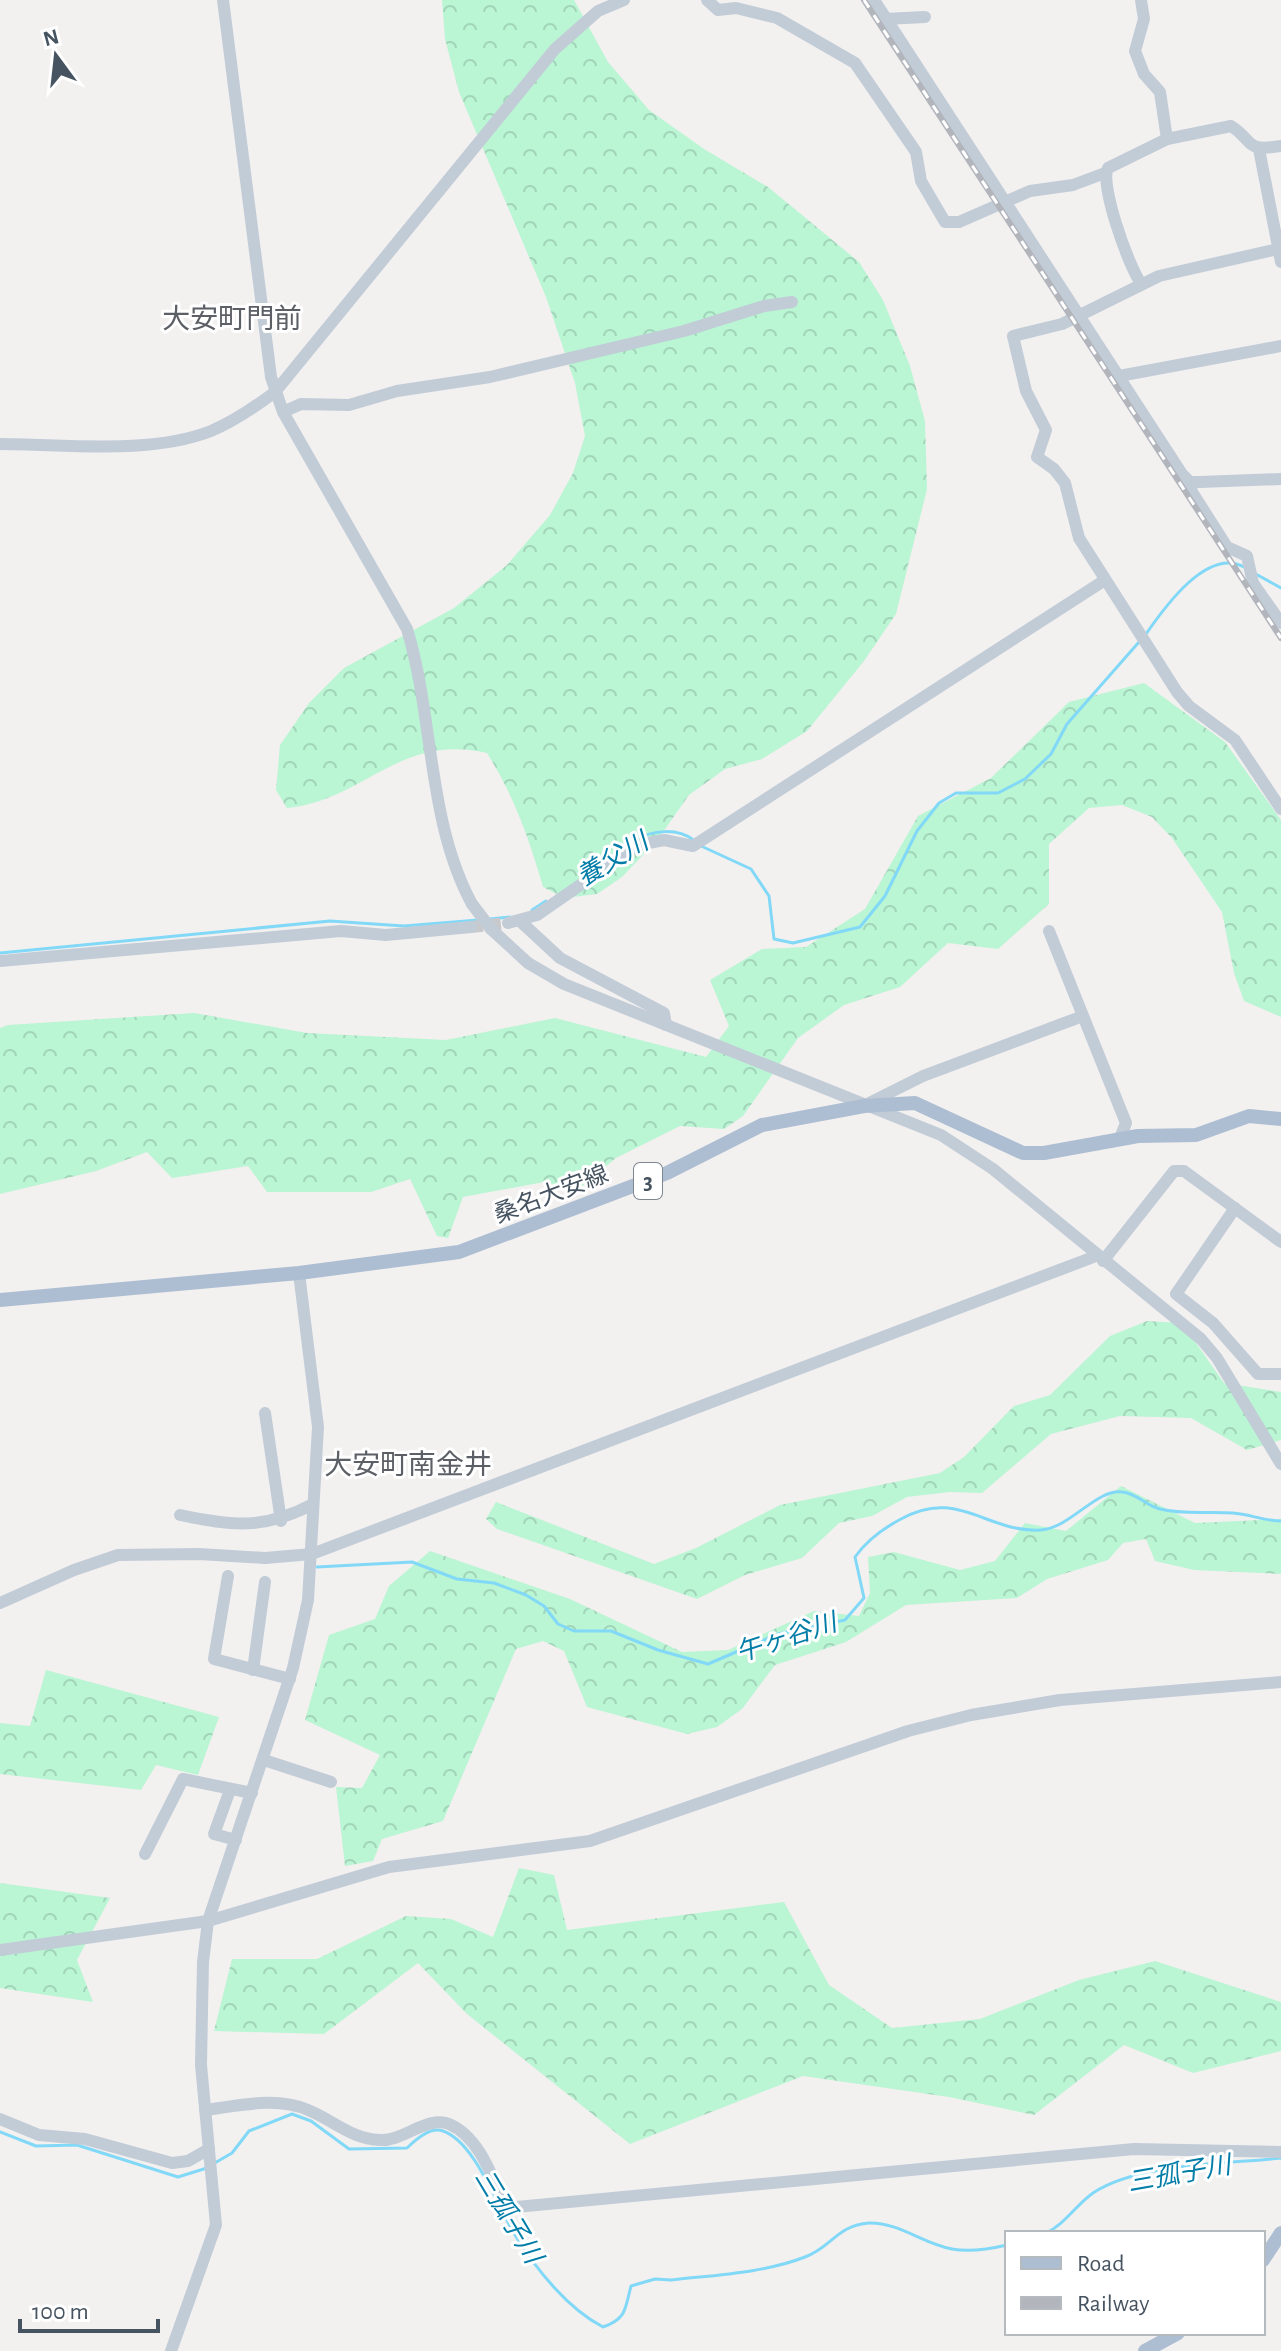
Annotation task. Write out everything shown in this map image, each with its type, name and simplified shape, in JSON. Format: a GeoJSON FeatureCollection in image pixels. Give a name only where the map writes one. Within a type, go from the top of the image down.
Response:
{"type":"FeatureCollection","features":[{"type":"Feature","properties":{"kind":"main road","name":"桑名大安線"},"geometry":{"type":"LineString","coordinates":[[0,1300],[299,1273],[459,1252],[667,1173],[762,1125],[864,1106],[915,1103],[1023,1153],[1044,1153],[1120,1138],[1196,1135],[1249,1116],[1281,1119]]}},
{"type":"Feature","properties":{"kind":"main road"},"geometry":{"type":"LineString","coordinates":[[1265,2257],[1281,2233]]}},
{"type":"Feature","properties":{"kind":"main road"},"geometry":{"type":"LineString","coordinates":[[1145,2351],[1174,2335]]}},
{"type":"Feature","properties":{"kind":"street"},"geometry":{"type":"LineString","coordinates":[[223,0],[264,340],[275,392],[283,412],[395,600],[407,629],[422,682],[448,845],[459,879],[480,914],[500,939],[539,970],[661,1023],[941,1135],[993,1169],[1201,1339],[1217,1358],[1281,1464]]}},
{"type":"Feature","properties":{"kind":"street"},"geometry":{"type":"LineString","coordinates":[[0,444],[172,442],[226,424],[275,392],[555,49],[598,11],[624,0]]}},
{"type":"Feature","properties":{"kind":"street"},"geometry":{"type":"LineString","coordinates":[[707,0],[718,10],[736,8],[777,18],[855,63],[919,158],[921,181],[945,222],[959,222],[1030,191],[1064,183],[1073,185],[1105,173],[1130,155],[1167,139],[1231,126],[1243,140],[1259,149],[1281,146]]}},
{"type":"Feature","properties":{"kind":"street"},"geometry":{"type":"LineString","coordinates":[[874,0],[1004,203],[1190,482],[1192,492],[1227,547],[1247,556],[1251,578],[1281,623]]}},
{"type":"Feature","properties":{"kind":"street"},"geometry":{"type":"LineString","coordinates":[[1141,0],[1144,19],[1135,51],[1144,74],[1160,92],[1167,139]]}},
{"type":"Feature","properties":{"kind":"street"},"geometry":{"type":"LineString","coordinates":[[885,19],[925,17]]}},
{"type":"Feature","properties":{"kind":"street"},"geometry":{"type":"LineString","coordinates":[[1259,149],[1277,213],[1281,262]]}},
{"type":"Feature","properties":{"kind":"street"},"geometry":{"type":"LineString","coordinates":[[1105,173],[1110,204],[1141,283]]}},
{"type":"Feature","properties":{"kind":"street"},"geometry":{"type":"LineString","coordinates":[[1278,249],[1141,283],[1129,294],[1062,324],[1013,336],[1026,391],[1046,430],[1037,457],[1054,469],[1065,483],[1074,528],[1183,700],[1235,740],[1281,809]]}},
{"type":"Feature","properties":{"kind":"street"},"geometry":{"type":"LineString","coordinates":[[283,412],[301,404],[349,405],[397,391],[490,377],[684,331],[747,314],[764,306],[792,302]]}},
{"type":"Feature","properties":{"kind":"street"},"geometry":{"type":"LineString","coordinates":[[1119,376],[1281,346]]}},
{"type":"Feature","properties":{"kind":"street"},"geometry":{"type":"LineString","coordinates":[[1190,482],[1281,479]]}},
{"type":"Feature","properties":{"kind":"street"},"geometry":{"type":"LineString","coordinates":[[661,1023],[664,1013],[560,958],[514,922],[537,915],[638,845],[664,840],[693,846],[1105,580]]}},
{"type":"Feature","properties":{"kind":"street"},"geometry":{"type":"LineString","coordinates":[[0,961],[341,931],[386,935],[471,927]]}},
{"type":"Feature","properties":{"kind":"street"},"geometry":{"type":"LineString","coordinates":[[1049,931],[1126,1123],[1120,1138]]}},
{"type":"Feature","properties":{"kind":"street"},"geometry":{"type":"LineString","coordinates":[[864,1106],[923,1076],[1083,1016]]}},
{"type":"Feature","properties":{"kind":"street"},"geometry":{"type":"LineString","coordinates":[[0,1603],[74,1570],[118,1555],[199,1554],[265,1558],[312,1554],[1099,1258],[1174,1171],[1184,1171],[1281,1242]]}},
{"type":"Feature","properties":{"kind":"street"},"geometry":{"type":"LineString","coordinates":[[1235,1208],[1176,1294],[1213,1323],[1258,1374],[1281,1374]]}},
{"type":"Feature","properties":{"kind":"street"},"geometry":{"type":"LineString","coordinates":[[171,2351],[214,2238],[212,2178],[201,2065],[203,1962],[208,1921],[264,1760],[304,1628],[312,1554],[318,1427],[299,1273]]}},
{"type":"Feature","properties":{"kind":"street"},"geometry":{"type":"LineString","coordinates":[[265,1413],[281,1521]]}},
{"type":"Feature","properties":{"kind":"street"},"geometry":{"type":"LineString","coordinates":[[180,1515],[231,1526],[281,1521],[313,1504]]}},
{"type":"Feature","properties":{"kind":"street"},"geometry":{"type":"LineString","coordinates":[[228,1576],[214,1659],[290,1679]]}},
{"type":"Feature","properties":{"kind":"street"},"geometry":{"type":"LineString","coordinates":[[253,1670],[265,1582]]}},
{"type":"Feature","properties":{"kind":"street"},"geometry":{"type":"LineString","coordinates":[[0,1950],[208,1921],[389,1867],[590,1841],[908,1731],[971,1715],[1060,1700],[1281,1682]]}},
{"type":"Feature","properties":{"kind":"street"},"geometry":{"type":"LineString","coordinates":[[264,1760],[331,1782]]}},
{"type":"Feature","properties":{"kind":"street"},"geometry":{"type":"LineString","coordinates":[[145,1854],[183,1779],[252,1793]]}},
{"type":"Feature","properties":{"kind":"street"},"geometry":{"type":"LineString","coordinates":[[230,1790],[214,1834],[236,1840]]}},
{"type":"Feature","properties":{"kind":"street"},"geometry":{"type":"LineString","coordinates":[[205,2110],[288,2104],[308,2110],[353,2135],[377,2140],[396,2141],[438,2122],[447,2123],[484,2159],[506,2208],[1134,2149],[1192,2152],[1258,2149],[1281,2152]]}},
{"type":"Feature","properties":{"kind":"street"},"geometry":{"type":"LineString","coordinates":[[0,2119],[39,2135],[85,2139],[172,2163],[188,2161],[210,2152]]}},
{"type":"Feature","properties":{"kind":"green space"},"geometry":{"type":"Polygon","coordinates":[[[442,0],[574,0],[608,62],[649,110],[704,149],[768,187],[859,262],[883,300],[910,366],[925,421],[927,489],[896,614],[864,661],[807,731],[762,759],[725,769],[689,795],[658,839],[622,877],[597,894],[565,898],[543,887],[520,818],[487,753],[456,749],[429,752],[382,770],[338,794],[287,808],[276,790],[280,745],[309,703],[344,668],[454,608],[507,565],[550,515],[573,473],[585,436],[575,383],[546,297],[459,92],[445,39],[442,0]]]}},
{"type":"Feature","properties":{"kind":"green space"},"geometry":{"type":"Polygon","coordinates":[[[1144,683],[1225,742],[1281,820],[1281,1017],[1244,1001],[1234,973],[1222,912],[1172,838],[1152,817],[1122,805],[1089,808],[1049,844],[1049,904],[998,949],[948,943],[900,987],[844,1005],[798,1038],[743,1116],[724,1129],[680,1126],[616,1158],[575,1192],[544,1182],[463,1197],[448,1238],[437,1236],[410,1179],[371,1192],[267,1192],[248,1166],[172,1178],[147,1152],[96,1171],[0,1194],[0,1028],[8,1025],[194,1013],[307,1033],[446,1040],[555,1018],[706,1057],[729,1026],[710,980],[762,949],[806,947],[865,909],[918,816],[991,778],[1069,702],[1144,683]]]}},
{"type":"Feature","properties":{"kind":"green space"},"geometry":{"type":"Polygon","coordinates":[[[1147,1321],[1182,1323],[1224,1383],[1281,1392],[1281,1440],[1247,1450],[1191,1418],[1120,1416],[1051,1434],[982,1493],[950,1492],[907,1497],[872,1516],[839,1523],[802,1558],[745,1575],[697,1599],[497,1529],[486,1519],[496,1502],[654,1564],[696,1548],[780,1505],[940,1473],[964,1457],[1014,1406],[1050,1395],[1110,1336],[1147,1321]]]}},
{"type":"Feature","properties":{"kind":"green space"},"geometry":{"type":"Polygon","coordinates":[[[1121,1486],[1195,1523],[1281,1519],[1281,1574],[1194,1570],[1155,1561],[1146,1539],[1123,1543],[1108,1560],[1047,1579],[1017,1598],[906,1605],[846,1642],[775,1665],[742,1709],[717,1727],[687,1734],[587,1707],[564,1651],[543,1641],[516,1649],[443,1821],[382,1839],[373,1861],[345,1866],[336,1787],[362,1788],[380,1755],[305,1720],[329,1635],[375,1619],[389,1586],[430,1551],[570,1599],[682,1652],[728,1650],[814,1611],[859,1616],[870,1593],[868,1557],[894,1552],[960,1570],[995,1561],[1025,1523],[1066,1531],[1121,1486]]]}},
{"type":"Feature","properties":{"kind":"green space"},"geometry":{"type":"Polygon","coordinates":[[[46,1670],[219,1717],[198,1775],[156,1765],[141,1790],[0,1774],[0,1723],[30,1726],[46,1670]]]}},
{"type":"Feature","properties":{"kind":"green space"},"geometry":{"type":"Polygon","coordinates":[[[519,1868],[554,1875],[567,1930],[784,1902],[829,1985],[892,2028],[980,2019],[1079,1980],[1155,1961],[1281,2002],[1281,2051],[1193,2073],[1124,2045],[1034,2115],[949,2097],[803,2076],[630,2144],[467,2014],[418,1963],[324,2034],[214,2031],[232,1959],[317,1959],[406,1916],[451,1919],[493,1937],[519,1868]]]}},
{"type":"Feature","properties":{"kind":"green space"},"geometry":{"type":"Polygon","coordinates":[[[0,1883],[110,1898],[77,1960],[93,2002],[0,1988],[0,1883]]]}},
{"type":"Feature","properties":{"kind":"waterway","name":"養父川"},"geometry":{"type":"LineString","coordinates":[[1146,634],[1175,596],[1201,573],[1216,565],[1230,563],[1244,567]]}},
{"type":"Feature","properties":{"kind":"waterway","name":"養父川"},"geometry":{"type":"LineString","coordinates":[[1254,573],[1281,588]]}},
{"type":"Feature","properties":{"kind":"waterway","name":"養父川"},"geometry":{"type":"LineString","coordinates":[[701,846],[751,869],[769,896],[774,939],[793,943],[860,927],[885,896],[917,831],[939,803],[956,793],[998,793],[1025,779],[1051,754],[1067,724],[1139,642]]}},
{"type":"Feature","properties":{"kind":"waterway","name":"養父川"},"geometry":{"type":"LineString","coordinates":[[635,841],[649,834],[665,832],[681,834],[695,841]]}},
{"type":"Feature","properties":{"kind":"waterway","name":"養父川"},"geometry":{"type":"LineString","coordinates":[[532,910],[546,901]]}},
{"type":"Feature","properties":{"kind":"waterway","name":"養父川"},"geometry":{"type":"LineString","coordinates":[[490,919],[510,917]]}},
{"type":"Feature","properties":{"kind":"waterway","name":"養父川"},"geometry":{"type":"LineString","coordinates":[[0,953],[330,921],[404,926],[478,920]]}},
{"type":"Feature","properties":{"kind":"waterway","name":"午ヶ谷川"},"geometry":{"type":"LineString","coordinates":[[317,1567],[412,1562],[457,1579],[494,1583],[526,1595],[544,1606],[558,1624],[574,1631],[611,1631],[658,1650],[708,1664],[778,1634],[845,1620],[864,1598],[855,1557],[881,1531],[921,1510],[956,1509],[1004,1525],[1041,1530],[1062,1523],[1102,1496],[1122,1492],[1169,1511],[1233,1513],[1281,1521]]}},
{"type":"Feature","properties":{"kind":"waterway","name":"三孤子川"},"geometry":{"type":"LineString","coordinates":[[213,2164],[232,2153],[249,2131],[292,2114],[311,2121],[349,2149],[407,2148],[428,2132],[443,2131],[455,2137],[475,2161],[515,2235],[543,2274],[565,2299],[603,2327],[621,2316],[631,2286],[655,2279],[671,2280],[773,2267],[814,2253],[842,2232],[858,2225],[890,2226],[952,2249],[980,2250],[1005,2245]]}},
{"type":"Feature","properties":{"kind":"waterway","name":"三孤子川"},"geometry":{"type":"LineString","coordinates":[[0,2132],[36,2146],[77,2145],[178,2177],[207,2168]]}},
{"type":"Feature","properties":{"kind":"waterway","name":"三孤子川"},"geometry":{"type":"LineString","coordinates":[[1049,2231],[1093,2193],[1134,2176],[1184,2166],[1281,2158]]}},
{"type":"Feature","properties":{"kind":"tunnel"},"geometry":{"type":"LineString","coordinates":[[471,927],[508,923]]}},
{"type":"Feature","properties":{"kind":"railway"},"geometry":{"type":"LineString","coordinates":[[864,0],[1281,638]]}},
{"type":"Feature","properties":{"kind":"district","name":"大安町門前"},"geometry":{"type":"Point","coordinates":[232,318]}},
{"type":"Feature","properties":{"kind":"district","name":"大安町南金井"},"geometry":{"type":"Point","coordinates":[408,1464]}}]}
